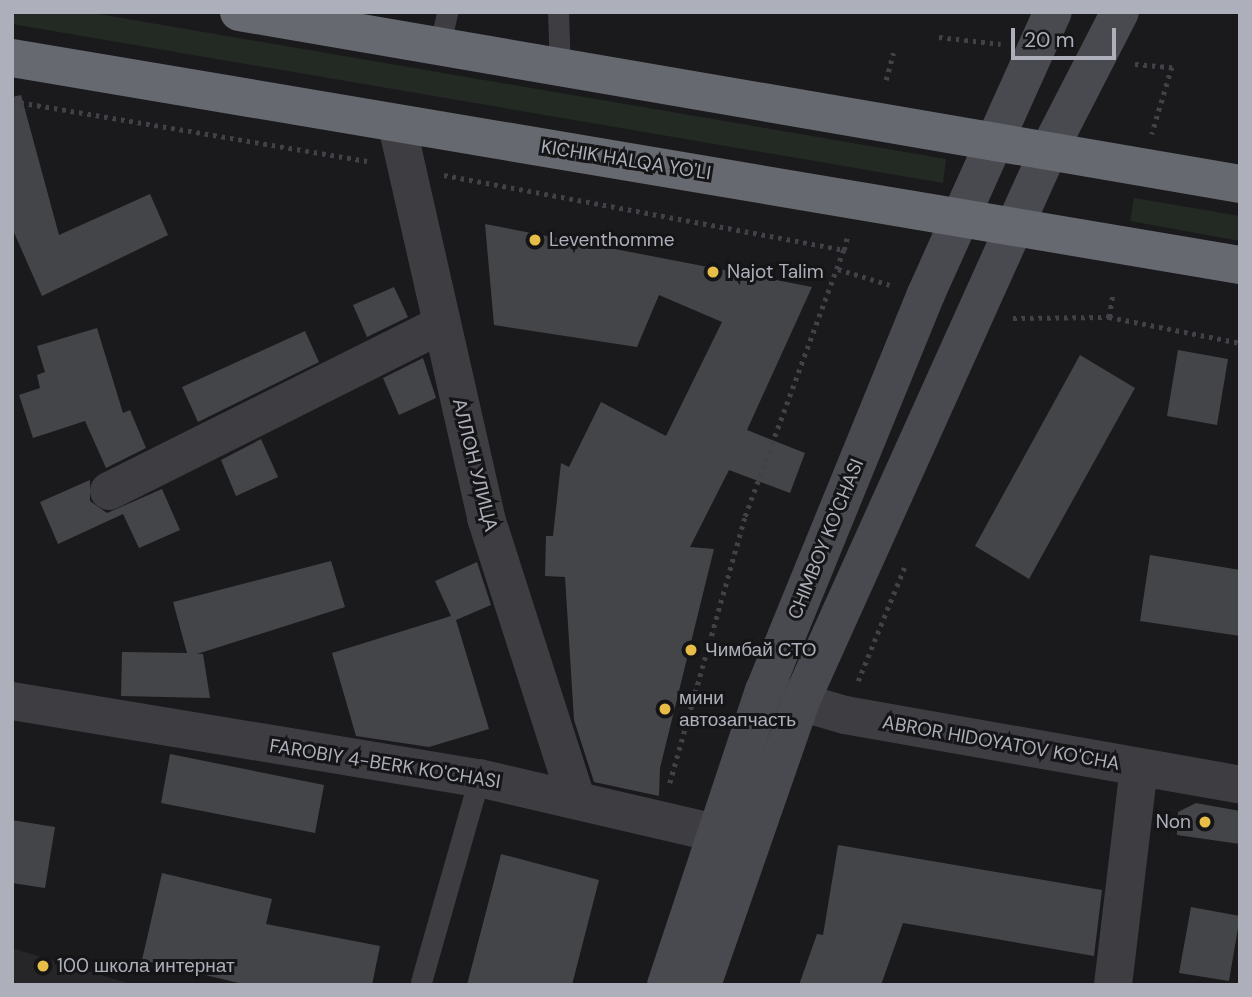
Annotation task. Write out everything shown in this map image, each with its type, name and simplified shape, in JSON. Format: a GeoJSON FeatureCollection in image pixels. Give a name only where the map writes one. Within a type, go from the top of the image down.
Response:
{"type":"FeatureCollection","features":[{"type":"Feature","properties":{"kind":"highway"},"geometry":{"type":"LineString","coordinates":[[239,12],[443,30],[560,68],[1240,184]]}},
{"type":"Feature","properties":{"kind":"highway","name":"KICHIK HALQA YO'LI"},"geometry":{"type":"LineString","coordinates":[[12,58],[397,125],[962,215],[1240,265]]}},
{"type":"Feature","properties":{"kind":"main road","name":"CHIMBOY KO'CHASI"},"geometry":{"type":"LineString","coordinates":[[666,985],[764,691],[992,141],[1052,12]]}},
{"type":"Feature","properties":{"kind":"main road","name":"CHIMBOY KO'CHASI"},"geometry":{"type":"LineString","coordinates":[[702,985],[754,842],[800,703],[1049,150],[1120,12]]}},
{"type":"Feature","properties":{"kind":"street","name":"АЛЛОН УЛИЦА"},"geometry":{"type":"LineString","coordinates":[[397,125],[486,518],[576,798]]}},
{"type":"Feature","properties":{"kind":"street"},"geometry":{"type":"LineString","coordinates":[[109,491],[441,325]]}},
{"type":"Feature","properties":{"kind":"street","name":"ABROR HIDOYATOV KO'CHA"},"geometry":{"type":"LineString","coordinates":[[764,691],[845,715],[1240,785]]}},
{"type":"Feature","properties":{"kind":"street","name":"FAROBIY 4-BERK KO'CHASI"},"geometry":{"type":"LineString","coordinates":[[12,701],[479,778],[718,831],[754,842]]}},
{"type":"Feature","properties":{"kind":"street"},"geometry":{"type":"LineString","coordinates":[[1113,985],[1139,768]]}},
{"type":"Feature","properties":{"kind":"lane"},"geometry":{"type":"LineString","coordinates":[[558,12],[560,68]]}},
{"type":"Feature","properties":{"kind":"lane"},"geometry":{"type":"LineString","coordinates":[[421,982],[479,778]]}},
{"type":"Feature","properties":{"kind":"path"},"geometry":{"type":"LineString","coordinates":[[939,37],[1005,45]]}},
{"type":"Feature","properties":{"kind":"path"},"geometry":{"type":"LineString","coordinates":[[886,80],[893,53]]}},
{"type":"Feature","properties":{"kind":"path"},"geometry":{"type":"LineString","coordinates":[[1126,63],[1172,67],[1152,135]]}},
{"type":"Feature","properties":{"kind":"path"},"geometry":{"type":"LineString","coordinates":[[12,100],[406,168],[844,250]]}},
{"type":"Feature","properties":{"kind":"path"},"geometry":{"type":"LineString","coordinates":[[660,819],[745,518],[838,269],[849,232]]}},
{"type":"Feature","properties":{"kind":"path"},"geometry":{"type":"LineString","coordinates":[[838,269],[894,286]]}},
{"type":"Feature","properties":{"kind":"path"},"geometry":{"type":"LineString","coordinates":[[1109,317],[1113,292]]}},
{"type":"Feature","properties":{"kind":"path"},"geometry":{"type":"LineString","coordinates":[[1006,330],[1013,318],[1109,317],[1240,343]]}},
{"type":"Feature","properties":{"kind":"path"},"geometry":{"type":"LineString","coordinates":[[845,715],[908,561]]}},
{"type":"Feature","properties":{"kind":"shaded area"},"geometry":{"type":"Polygon","coordinates":[[[12,12],[87,12],[946,159],[943,183],[12,24],[12,12]]]}},
{"type":"Feature","properties":{"kind":"shaded area"},"geometry":{"type":"Polygon","coordinates":[[[1134,198],[1240,216],[1240,241],[1130,221],[1134,198]]]}},
{"type":"Feature","properties":{"kind":"shaded area","name":"100 школа интернат"},"geometry":{"type":"Polygon","coordinates":[[[12,948],[134,985],[12,985],[12,948]]]}},
{"type":"Feature","properties":{"kind":"building"},"geometry":{"type":"Polygon","coordinates":[[[21,95],[59,235],[150,194],[168,235],[42,296],[12,228],[12,97],[21,95]]]}},
{"type":"Feature","properties":{"kind":"building"},"geometry":{"type":"Polygon","coordinates":[[[485,224],[812,287],[747,430],[805,453],[790,493],[729,470],[690,547],[714,549],[660,768],[659,796],[594,782],[574,720],[565,577],[545,576],[546,536],[553,536],[561,463],[569,467],[601,402],[666,436],[722,322],[659,295],[637,347],[494,325],[485,224]]]}},
{"type":"Feature","properties":{"kind":"building"},"geometry":{"type":"Polygon","coordinates":[[[394,287],[408,317],[367,337],[353,305],[394,287]]]}},
{"type":"Feature","properties":{"kind":"building"},"geometry":{"type":"Polygon","coordinates":[[[97,328],[123,413],[130,410],[146,448],[106,468],[85,421],[33,438],[19,395],[40,388],[37,375],[45,372],[37,346],[97,328]]]}},
{"type":"Feature","properties":{"kind":"building"},"geometry":{"type":"Polygon","coordinates":[[[305,331],[319,362],[198,422],[182,387],[305,331]]]}},
{"type":"Feature","properties":{"kind":"building"},"geometry":{"type":"Polygon","coordinates":[[[1178,350],[1228,359],[1217,425],[1167,416],[1178,350]]]}},
{"type":"Feature","properties":{"kind":"building"},"geometry":{"type":"Polygon","coordinates":[[[1080,355],[1135,388],[1029,579],[975,546],[1080,355]]]}},
{"type":"Feature","properties":{"kind":"building"},"geometry":{"type":"Polygon","coordinates":[[[423,358],[436,398],[399,415],[383,378],[423,358]]]}},
{"type":"Feature","properties":{"kind":"building"},"geometry":{"type":"Polygon","coordinates":[[[261,439],[278,477],[236,496],[221,460],[261,439]]]}},
{"type":"Feature","properties":{"kind":"building"},"geometry":{"type":"Polygon","coordinates":[[[90,480],[90,501],[107,513],[162,489],[180,530],[139,548],[123,514],[58,544],[40,502],[90,480]]]}},
{"type":"Feature","properties":{"kind":"building"},"geometry":{"type":"Polygon","coordinates":[[[1150,555],[1240,570],[1240,636],[1140,621],[1150,555]]]}},
{"type":"Feature","properties":{"kind":"building"},"geometry":{"type":"Polygon","coordinates":[[[331,561],[345,607],[197,654],[203,654],[210,698],[121,696],[122,652],[187,653],[173,602],[331,561]]]}},
{"type":"Feature","properties":{"kind":"building"},"geometry":{"type":"Polygon","coordinates":[[[477,562],[491,605],[456,620],[489,729],[429,747],[356,736],[332,653],[451,616],[435,581],[477,562]]]}},
{"type":"Feature","properties":{"kind":"building"},"geometry":{"type":"Polygon","coordinates":[[[170,754],[324,785],[315,833],[161,803],[170,754]]]}},
{"type":"Feature","properties":{"kind":"building"},"geometry":{"type":"Polygon","coordinates":[[[1196,803],[1240,811],[1240,844],[1177,835],[1178,812],[1196,803]]]}},
{"type":"Feature","properties":{"kind":"building"},"geometry":{"type":"Polygon","coordinates":[[[12,820],[55,827],[45,888],[12,883],[12,820]]]}},
{"type":"Feature","properties":{"kind":"building"},"geometry":{"type":"Polygon","coordinates":[[[838,845],[1102,890],[1094,956],[903,923],[881,985],[799,985],[817,934],[823,935],[838,845]]]}},
{"type":"Feature","properties":{"kind":"building"},"geometry":{"type":"Polygon","coordinates":[[[501,854],[599,880],[572,985],[467,985],[501,854]]]}},
{"type":"Feature","properties":{"kind":"building"},"geometry":{"type":"Polygon","coordinates":[[[162,873],[272,899],[266,924],[380,946],[372,985],[247,985],[142,960],[162,873]]]}},
{"type":"Feature","properties":{"kind":"building"},"geometry":{"type":"Polygon","coordinates":[[[1191,907],[1240,916],[1229,981],[1179,973],[1191,907]]]}},
{"type":"Feature","properties":{"kind":"place","name":"Leventhomme"},"geometry":{"type":"Point","coordinates":[535,240]}},
{"type":"Feature","properties":{"kind":"place","name":"Najot Talim"},"geometry":{"type":"Point","coordinates":[713,272]}},
{"type":"Feature","properties":{"kind":"place","name":"Чимбай СТО"},"geometry":{"type":"Point","coordinates":[691,650]}},
{"type":"Feature","properties":{"kind":"place","name":"мини автозапчасть"},"geometry":{"type":"Point","coordinates":[665,709]}},
{"type":"Feature","properties":{"kind":"place","name":"Non"},"geometry":{"type":"Point","coordinates":[1205,822]}},
{"type":"Feature","properties":{"kind":"place","name":"100 школа интернат"},"geometry":{"type":"Point","coordinates":[43,966]}}]}
